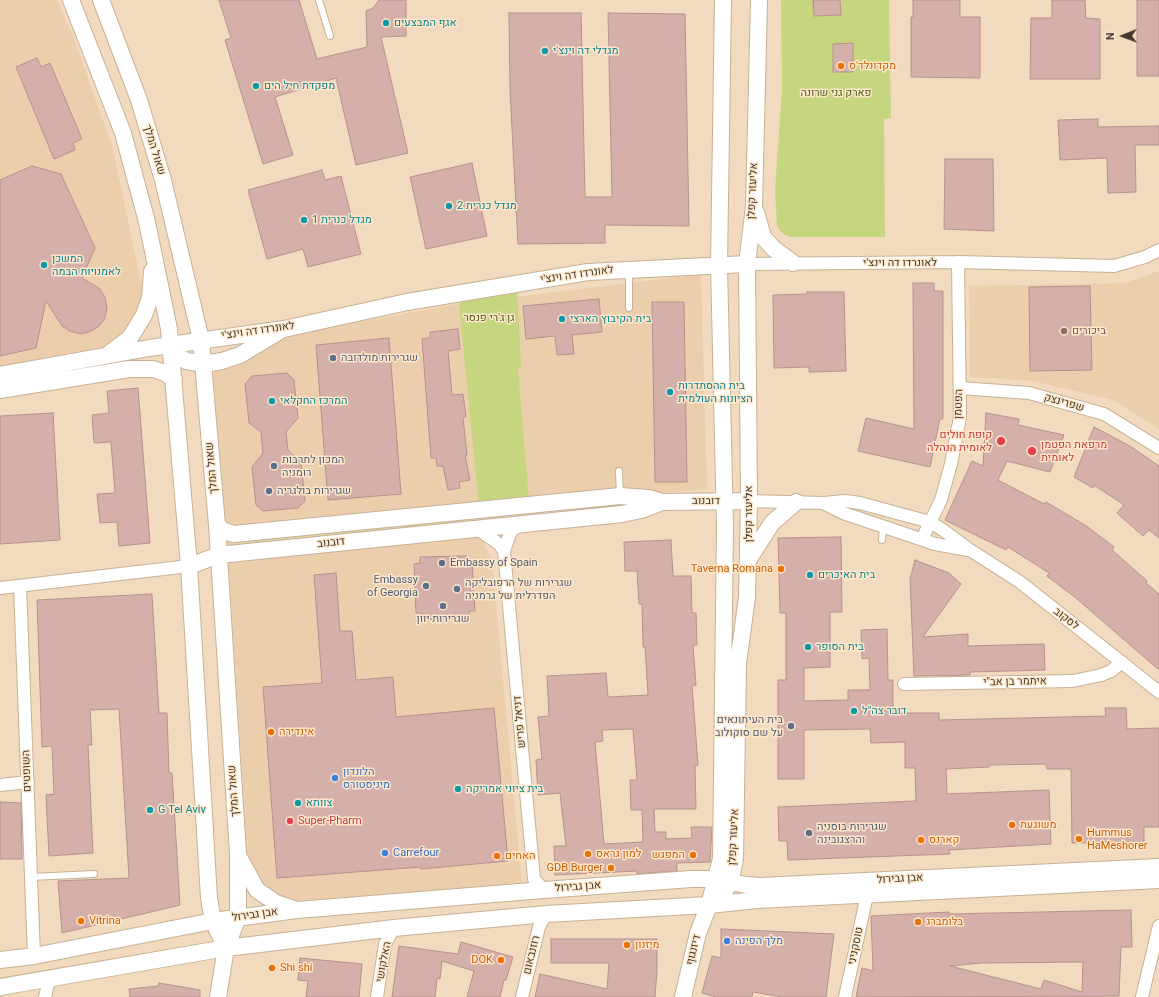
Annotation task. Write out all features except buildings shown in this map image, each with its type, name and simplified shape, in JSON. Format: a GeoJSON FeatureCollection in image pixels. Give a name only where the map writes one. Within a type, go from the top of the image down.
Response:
{"type":"FeatureCollection","features":[{"type":"Feature","properties":{"kind":"street"},"geometry":{"type":"LineString","coordinates":[[71,0],[123,133],[148,222],[171,345],[189,566],[209,898],[213,921],[226,948]]}},
{"type":"Feature","properties":{"kind":"street","name":"שאול המלך"},"geometry":{"type":"LineString","coordinates":[[102,0],[139,100],[163,180],[201,340],[204,364],[217,525],[238,854],[238,918],[226,948],[218,997]]}},
{"type":"Feature","properties":{"kind":"street","name":"אליעזר קפלן"},"geometry":{"type":"LineString","coordinates":[[709,905],[722,895],[723,881],[721,859],[724,501],[719,265],[723,0]]}},
{"type":"Feature","properties":{"kind":"street","name":"אליעזר קפלן"},"geometry":{"type":"LineString","coordinates":[[723,881],[735,859],[738,664],[747,597],[749,501],[747,264],[754,206],[759,0]]}},
{"type":"Feature","properties":{"kind":"street"},"geometry":{"type":"LineString","coordinates":[[754,206],[763,237],[774,249],[793,263]]}},
{"type":"Feature","properties":{"kind":"street"},"geometry":{"type":"LineString","coordinates":[[106,356],[130,338],[144,315],[150,298],[152,280],[148,222]]}},
{"type":"Feature","properties":{"kind":"street","name":"לאונרדו דה וינצ'י"},"geometry":{"type":"LineString","coordinates":[[0,375],[201,340],[284,329],[408,302],[588,272],[719,265],[793,263],[958,262],[1114,266],[1145,257],[1159,250]]}},
{"type":"Feature","properties":{"kind":"street","name":"הפטמן"},"geometry":{"type":"LineString","coordinates":[[922,539],[941,500],[951,464],[960,417],[958,262]]}},
{"type":"Feature","properties":{"kind":"street"},"geometry":{"type":"LineString","coordinates":[[171,345],[176,354],[186,361],[204,364],[222,361],[240,355],[284,329]]}},
{"type":"Feature","properties":{"kind":"street"},"geometry":{"type":"LineString","coordinates":[[0,390],[129,369],[153,369],[165,373],[174,379]]}},
{"type":"Feature","properties":{"kind":"street","name":"שפרינצק"},"geometry":{"type":"LineString","coordinates":[[960,388],[1030,393],[1104,414],[1159,448]]}},
{"type":"Feature","properties":{"kind":"street","name":"דובנוב"},"geometry":{"type":"LineString","coordinates":[[217,525],[224,531],[234,534],[545,500],[620,496],[648,498],[662,502]]}},
{"type":"Feature","properties":{"kind":"street","name":"דובנוב"},"geometry":{"type":"LineString","coordinates":[[0,588],[189,566],[219,554],[622,514],[662,502],[749,501]]}},
{"type":"Feature","properties":{"kind":"street","name":"לסקוב"},"geometry":{"type":"LineString","coordinates":[[749,501],[824,503],[845,501],[860,503],[930,522],[1020,582],[1159,692]]}},
{"type":"Feature","properties":{"kind":"street"},"geometry":{"type":"LineString","coordinates":[[748,560],[772,523],[796,502]]}},
{"type":"Feature","properties":{"kind":"street","name":"לסקוב"},"geometry":{"type":"LineString","coordinates":[[824,503],[843,513],[922,539],[970,550]]}},
{"type":"Feature","properties":{"kind":"street","name":"דניאל פריש"},"geometry":{"type":"LineString","coordinates":[[521,524],[511,531],[504,551],[534,879],[544,890]]}},
{"type":"Feature","properties":{"kind":"street"},"geometry":{"type":"LineString","coordinates":[[478,529],[499,544],[504,551]]}},
{"type":"Feature","properties":{"kind":"street","name":"השופטים"},"geometry":{"type":"LineString","coordinates":[[20,586],[34,956]]}},
{"type":"Feature","properties":{"kind":"street","name":"איתמר בן אב\"י"},"geometry":{"type":"LineString","coordinates":[[904,684],[1073,681],[1101,675],[1111,671],[1122,662]]}},
{"type":"Feature","properties":{"kind":"street"},"geometry":{"type":"LineString","coordinates":[[0,785],[28,782]]}},
{"type":"Feature","properties":{"kind":"street"},"geometry":{"type":"LineString","coordinates":[[238,854],[242,867],[257,890],[276,903],[297,910]]}},
{"type":"Feature","properties":{"kind":"street","name":"אבן גבירול"},"geometry":{"type":"LineString","coordinates":[[0,960],[34,956],[213,921],[297,910],[544,890],[691,879],[723,881],[760,886],[1159,867]]}},
{"type":"Feature","properties":{"kind":"street","name":"אבן גבירול"},"geometry":{"type":"LineString","coordinates":[[0,987],[48,980],[226,948],[394,928],[546,914],[709,905],[757,900],[1159,880]]}},
{"type":"Feature","properties":{"kind":"street","name":"טוסקניני"},"geometry":{"type":"LineString","coordinates":[[845,997],[867,895]]}},
{"type":"Feature","properties":{"kind":"street","name":"דיזנגוף"},"geometry":{"type":"LineString","coordinates":[[683,997],[698,934],[709,905]]}},
{"type":"Feature","properties":{"kind":"street","name":"רוזנבאום"},"geometry":{"type":"LineString","coordinates":[[522,997],[539,927],[546,914]]}},
{"type":"Feature","properties":{"kind":"street"},"geometry":{"type":"LineString","coordinates":[[1142,997],[1159,926]]}},
{"type":"Feature","properties":{"kind":"street","name":"האלקושי"},"geometry":{"type":"LineString","coordinates":[[378,997],[385,944],[394,928]]}},
{"type":"Feature","properties":{"kind":"street"},"geometry":{"type":"LineString","coordinates":[[44,997],[48,980]]}},
{"type":"Feature","properties":{"kind":"lane"},"geometry":{"type":"LineString","coordinates":[[320,0],[330,36]]}},
{"type":"Feature","properties":{"kind":"lane"},"geometry":{"type":"LineString","coordinates":[[628,308],[629,270]]}},
{"type":"Feature","properties":{"kind":"lane"},"geometry":{"type":"LineString","coordinates":[[619,471],[620,496]]}},
{"type":"Feature","properties":{"kind":"lane"},"geometry":{"type":"LineString","coordinates":[[882,540],[883,526]]}},
{"type":"Feature","properties":{"kind":"lane"},"geometry":{"type":"LineString","coordinates":[[31,877],[94,874]]}},
{"type":"Feature","properties":{"kind":"shaded area"},"geometry":{"type":"Polygon","coordinates":[[[0,0],[57,0],[74,38],[112,146],[150,323],[138,340],[0,367],[0,0]]]}},
{"type":"Feature","properties":{"kind":"shaded area","name":"ביכורים"},"geometry":{"type":"Polygon","coordinates":[[[1159,271],[1159,429],[1113,400],[1033,381],[970,377],[969,286],[1125,283],[1159,271]]]}},
{"type":"Feature","properties":{"kind":"shaded area"},"geometry":{"type":"Polygon","coordinates":[[[701,274],[707,489],[481,508],[485,546],[492,560],[522,885],[291,901],[266,890],[248,865],[229,569],[213,373],[286,335],[453,305],[701,274]]]}},
{"type":"Feature","properties":{"kind":"green space","name":"פארק גני שרונה"},"geometry":{"type":"Polygon","coordinates":[[[781,0],[889,0],[891,118],[884,119],[885,237],[790,237],[782,233],[777,226],[775,190],[782,88],[781,0]]]}},
{"type":"Feature","properties":{"kind":"green space","name":"גן ג'רי פנסר"},"geometry":{"type":"Polygon","coordinates":[[[517,284],[521,367],[518,368],[529,500],[479,506],[458,294],[517,284]]]}},
{"type":"Feature","properties":{"kind":"place","name":"אגף המבצעים"},"geometry":{"type":"Point","coordinates":[386,23]}},
{"type":"Feature","properties":{"kind":"place","name":"מגדלי דה וינצ'י"},"geometry":{"type":"Point","coordinates":[545,51]}},
{"type":"Feature","properties":{"kind":"place","name":"מקדונלד'ס"},"geometry":{"type":"Point","coordinates":[841,66]}},
{"type":"Feature","properties":{"kind":"place","name":"מפקדת חיל הים"},"geometry":{"type":"Point","coordinates":[256,86]}},
{"type":"Feature","properties":{"kind":"place","name":"מגדל כנרית 2"},"geometry":{"type":"Point","coordinates":[449,206]}},
{"type":"Feature","properties":{"kind":"place","name":"מגדל כנרית 1"},"geometry":{"type":"Point","coordinates":[304,220]}},
{"type":"Feature","properties":{"kind":"place","name":"המשכן לאמנויות הבמה"},"geometry":{"type":"Point","coordinates":[44,265]}},
{"type":"Feature","properties":{"kind":"place","name":"בית הקיבוץ הארצי"},"geometry":{"type":"Point","coordinates":[562,319]}},
{"type":"Feature","properties":{"kind":"place","name":"ביכורים"},"geometry":{"type":"Point","coordinates":[1064,331]}},
{"type":"Feature","properties":{"kind":"place","name":"שגרירות מולדובה"},"geometry":{"type":"Point","coordinates":[333,358]}},
{"type":"Feature","properties":{"kind":"place","name":"בית ההסתדרות הציונות העולמית"},"geometry":{"type":"Point","coordinates":[670,392]}},
{"type":"Feature","properties":{"kind":"place","name":"המרכז החקלאי"},"geometry":{"type":"Point","coordinates":[272,401]}},
{"type":"Feature","properties":{"kind":"place","name":"קופת חולים לאומית הנהלה"},"geometry":{"type":"Point","coordinates":[1001,441]}},
{"type":"Feature","properties":{"kind":"place","name":"מרפאת הפטמן לאומית"},"geometry":{"type":"Point","coordinates":[1032,451]}},
{"type":"Feature","properties":{"kind":"place","name":"המכון לתרבות רומניה"},"geometry":{"type":"Point","coordinates":[274,466]}},
{"type":"Feature","properties":{"kind":"place","name":"שגרירות בולגריה"},"geometry":{"type":"Point","coordinates":[269,491]}},
{"type":"Feature","properties":{"kind":"place","name":"Embassy of Spain"},"geometry":{"type":"Point","coordinates":[442,563]}},
{"type":"Feature","properties":{"kind":"place","name":"Taverna Romana"},"geometry":{"type":"Point","coordinates":[781,569]}},
{"type":"Feature","properties":{"kind":"place","name":"בית האיכרים"},"geometry":{"type":"Point","coordinates":[810,575]}},
{"type":"Feature","properties":{"kind":"place","name":"Embassy of Georgia"},"geometry":{"type":"Point","coordinates":[426,586]}},
{"type":"Feature","properties":{"kind":"place","name":"שגרירות של הרפובליקה הפדרלית של גרמניה"},"geometry":{"type":"Point","coordinates":[457,589]}},
{"type":"Feature","properties":{"kind":"place","name":"שגרירות יוון"},"geometry":{"type":"Point","coordinates":[443,606]}},
{"type":"Feature","properties":{"kind":"place","name":"בית הסופר"},"geometry":{"type":"Point","coordinates":[808,647]}},
{"type":"Feature","properties":{"kind":"place","name":"דובר צה\"ל"},"geometry":{"type":"Point","coordinates":[854,711]}},
{"type":"Feature","properties":{"kind":"place","name":"בית העיתונאים על שם סוקולוב"},"geometry":{"type":"Point","coordinates":[791,726]}},
{"type":"Feature","properties":{"kind":"place","name":"אינדירה"},"geometry":{"type":"Point","coordinates":[271,732]}},
{"type":"Feature","properties":{"kind":"place","name":"הלונדון מיניסטורס"},"geometry":{"type":"Point","coordinates":[335,778]}},
{"type":"Feature","properties":{"kind":"place","name":"בית ציוני אמריקה"},"geometry":{"type":"Point","coordinates":[458,789]}},
{"type":"Feature","properties":{"kind":"place","name":"צוותא"},"geometry":{"type":"Point","coordinates":[298,803]}},
{"type":"Feature","properties":{"kind":"place","name":"G Tel Aviv"},"geometry":{"type":"Point","coordinates":[150,810]}},
{"type":"Feature","properties":{"kind":"place","name":"Super-Pharm"},"geometry":{"type":"Point","coordinates":[290,821]}},
{"type":"Feature","properties":{"kind":"place","name":"משוגעת"},"geometry":{"type":"Point","coordinates":[1012,825]}},
{"type":"Feature","properties":{"kind":"place","name":"שגרירות בוסניה והרצגובינה"},"geometry":{"type":"Point","coordinates":[809,833]}},
{"type":"Feature","properties":{"kind":"place","name":"Hummus HaMeshorer"},"geometry":{"type":"Point","coordinates":[1079,839]}},
{"type":"Feature","properties":{"kind":"place","name":"קארנס"},"geometry":{"type":"Point","coordinates":[921,840]}},
{"type":"Feature","properties":{"kind":"place","name":"Carrefour"},"geometry":{"type":"Point","coordinates":[385,853]}},
{"type":"Feature","properties":{"kind":"place","name":"למון גראס"},"geometry":{"type":"Point","coordinates":[588,854]}},
{"type":"Feature","properties":{"kind":"place","name":"המפגש"},"geometry":{"type":"Point","coordinates":[693,855]}},
{"type":"Feature","properties":{"kind":"place","name":"האחים"},"geometry":{"type":"Point","coordinates":[497,856]}},
{"type":"Feature","properties":{"kind":"place","name":"GDB Burger"},"geometry":{"type":"Point","coordinates":[611,868]}},
{"type":"Feature","properties":{"kind":"place","name":"Vitrina"},"geometry":{"type":"Point","coordinates":[81,921]}},
{"type":"Feature","properties":{"kind":"place","name":"בלומברג"},"geometry":{"type":"Point","coordinates":[918,922]}},
{"type":"Feature","properties":{"kind":"place","name":"מלך הפינה"},"geometry":{"type":"Point","coordinates":[727,941]}},
{"type":"Feature","properties":{"kind":"place","name":"מיזנון"},"geometry":{"type":"Point","coordinates":[627,945]}},
{"type":"Feature","properties":{"kind":"place","name":"DOK"},"geometry":{"type":"Point","coordinates":[501,960]}},
{"type":"Feature","properties":{"kind":"place","name":"Shi shi"},"geometry":{"type":"Point","coordinates":[272,968]}}]}
